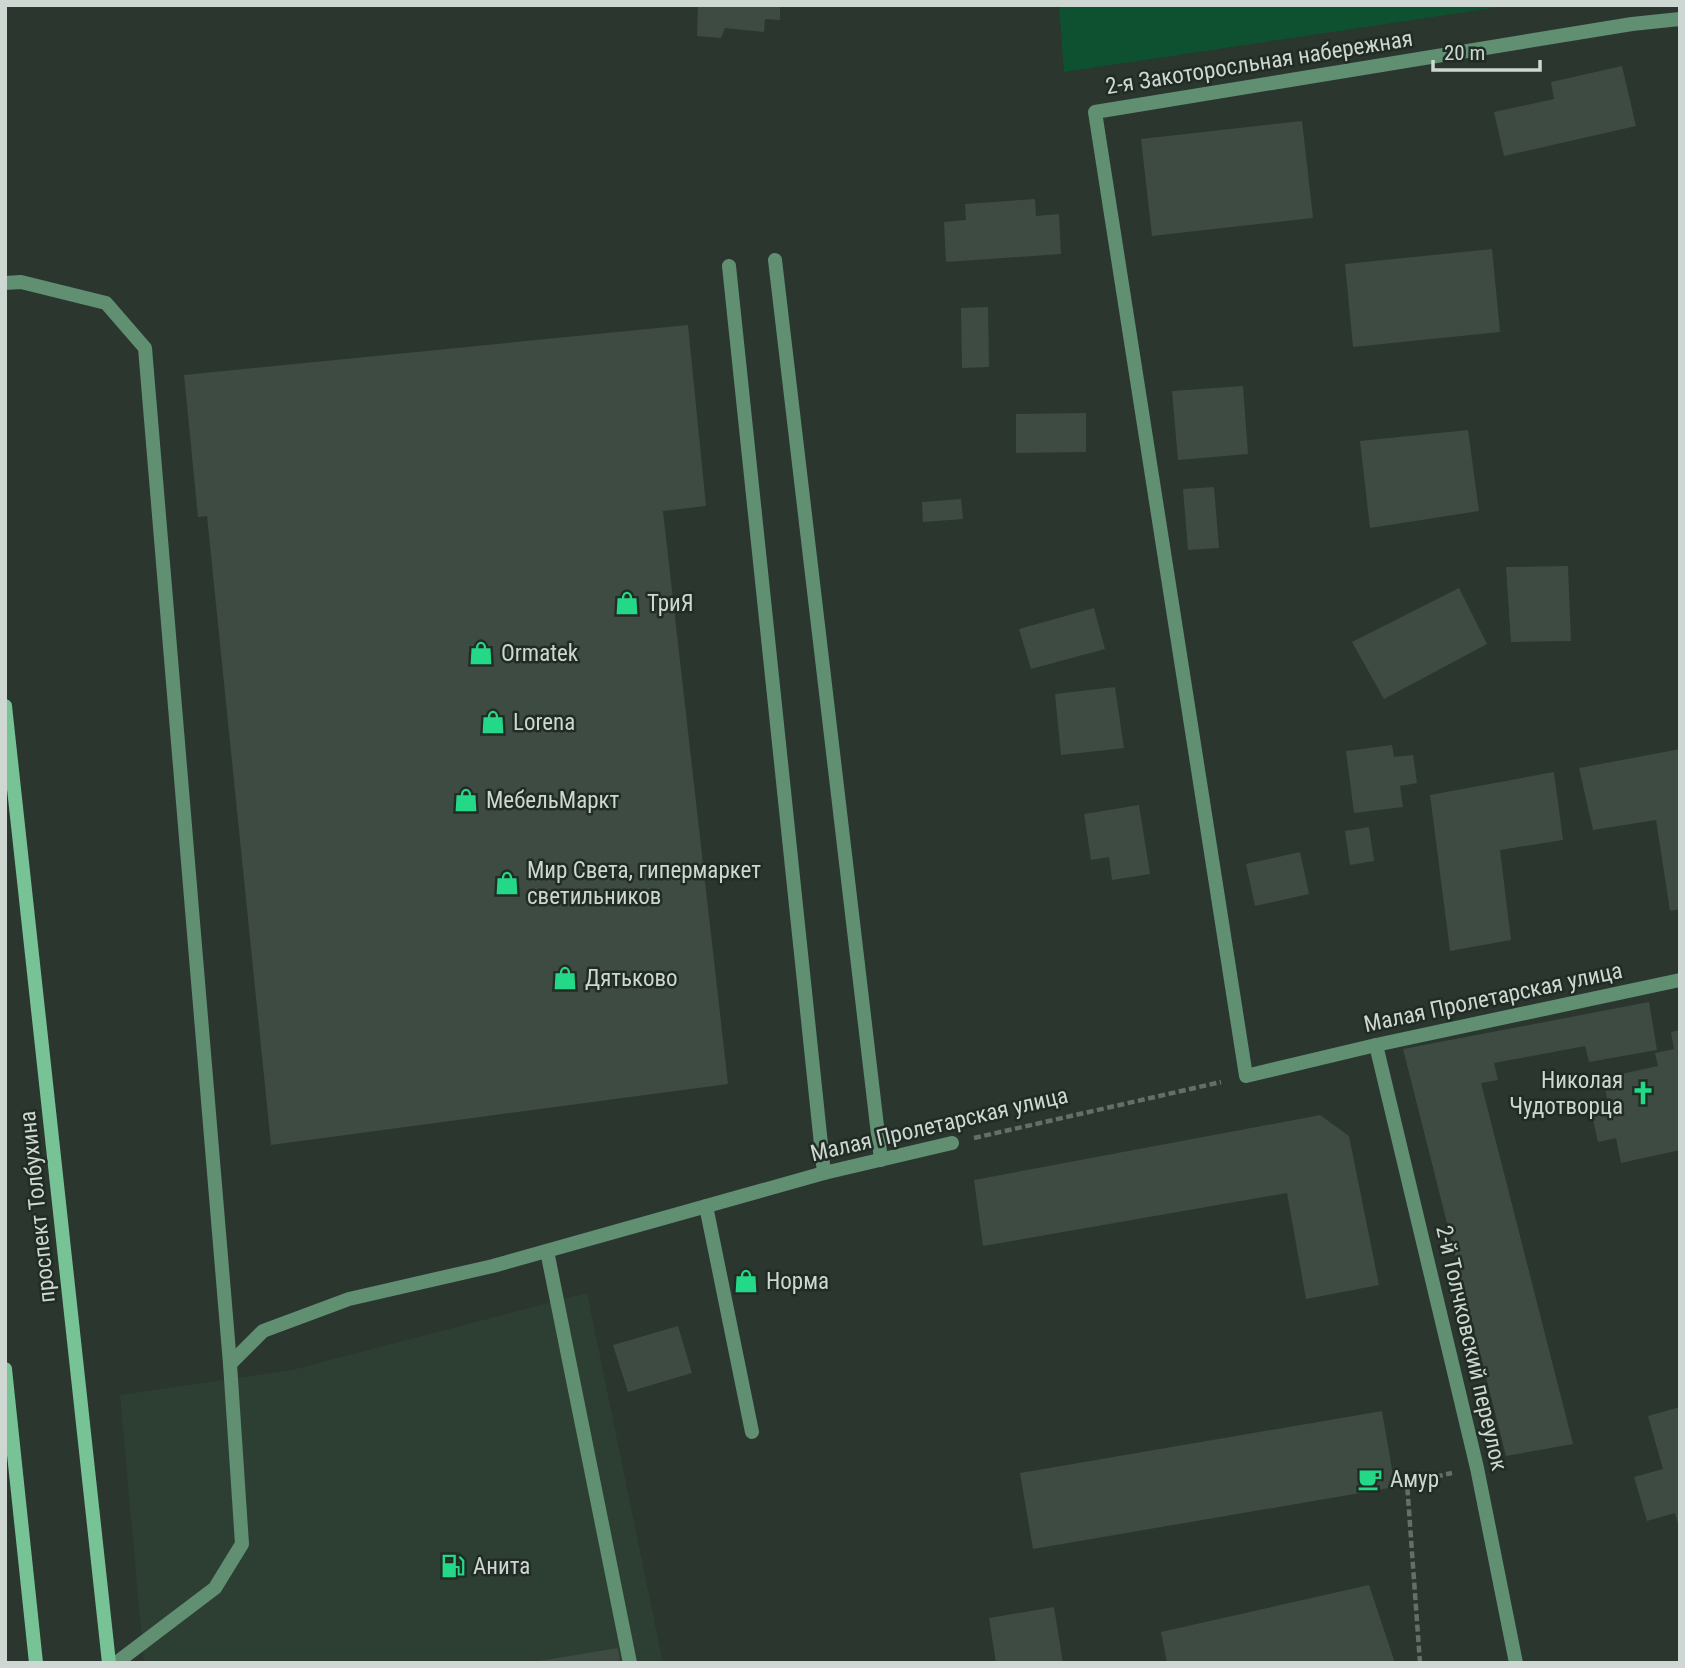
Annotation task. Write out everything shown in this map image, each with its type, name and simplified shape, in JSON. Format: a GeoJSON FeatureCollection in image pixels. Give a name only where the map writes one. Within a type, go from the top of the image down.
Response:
{"type":"FeatureCollection","features":[{"type":"Feature","properties":{"kind":"main road","name":"проспект Толбухина"},"geometry":{"type":"LineString","coordinates":[[5,706],[109,1663]]}},
{"type":"Feature","properties":{"kind":"main road"},"geometry":{"type":"LineString","coordinates":[[5,1369],[36,1663]]}},
{"type":"Feature","properties":{"kind":"street","name":"2-я Закоторосльная набережная"},"geometry":{"type":"LineString","coordinates":[[1246,1076],[1095,112],[1618,26],[1680,19]]}},
{"type":"Feature","properties":{"kind":"street"},"geometry":{"type":"LineString","coordinates":[[775,260],[881,1160]]}},
{"type":"Feature","properties":{"kind":"street"},"geometry":{"type":"LineString","coordinates":[[729,266],[824,1173]]}},
{"type":"Feature","properties":{"kind":"street"},"geometry":{"type":"LineString","coordinates":[[5,283],[21,282],[106,303],[145,348],[230,1364],[242,1544],[215,1588],[116,1663]]}},
{"type":"Feature","properties":{"kind":"street","name":"Малая Пролетарская улица"},"geometry":{"type":"LineString","coordinates":[[1246,1076],[1376,1045],[1680,980]]}},
{"type":"Feature","properties":{"kind":"street","name":"2-й Толчковский переулок"},"geometry":{"type":"LineString","coordinates":[[1376,1045],[1477,1468],[1516,1663]]}},
{"type":"Feature","properties":{"kind":"street","name":"Малая Пролетарская улица"},"geometry":{"type":"LineString","coordinates":[[230,1364],[263,1331],[349,1299],[493,1266],[824,1173],[952,1143]]}},
{"type":"Feature","properties":{"kind":"street"},"geometry":{"type":"LineString","coordinates":[[706,1206],[752,1432]]}},
{"type":"Feature","properties":{"kind":"street"},"geometry":{"type":"LineString","coordinates":[[547,1251],[630,1663]]}},
{"type":"Feature","properties":{"kind":"path","name":"Малая Пролетарская улица"},"geometry":{"type":"LineString","coordinates":[[952,1143],[1246,1076]]}},
{"type":"Feature","properties":{"kind":"path"},"geometry":{"type":"LineString","coordinates":[[1420,1663],[1407,1483],[1477,1468]]}},
{"type":"Feature","properties":{"kind":"shaded area"},"geometry":{"type":"Polygon","coordinates":[[[587,1293],[663,1663],[144,1663],[120,1395],[292,1370],[587,1293]]]}},
{"type":"Feature","properties":{"kind":"green space"},"geometry":{"type":"Polygon","coordinates":[[[1059,5],[1513,5],[1064,72],[1059,5]]]}},
{"type":"Feature","properties":{"kind":"building"},"geometry":{"type":"Polygon","coordinates":[[[698,5],[780,5],[780,20],[765,19],[764,32],[725,28],[721,38],[697,36],[698,5]]]}},
{"type":"Feature","properties":{"kind":"building"},"geometry":{"type":"Polygon","coordinates":[[[1622,66],[1636,126],[1504,156],[1494,112],[1554,99],[1551,82],[1622,66]]]}},
{"type":"Feature","properties":{"kind":"building"},"geometry":{"type":"Polygon","coordinates":[[[1302,121],[1313,218],[1152,236],[1141,139],[1302,121]]]}},
{"type":"Feature","properties":{"kind":"building"},"geometry":{"type":"Polygon","coordinates":[[[1035,199],[1036,216],[1059,214],[1061,254],[946,262],[944,222],[966,220],[965,204],[1035,199]]]}},
{"type":"Feature","properties":{"kind":"building"},"geometry":{"type":"Polygon","coordinates":[[[1492,249],[1500,332],[1353,347],[1345,264],[1492,249]]]}},
{"type":"Feature","properties":{"kind":"building"},"geometry":{"type":"Polygon","coordinates":[[[988,307],[989,367],[962,368],[961,308],[988,307]]]}},
{"type":"Feature","properties":{"kind":"building","name":"МебельМаркт"},"geometry":{"type":"Polygon","coordinates":[[[688,325],[706,506],[663,511],[728,1084],[271,1145],[207,516],[198,517],[184,375],[688,325]]]}},
{"type":"Feature","properties":{"kind":"building"},"geometry":{"type":"Polygon","coordinates":[[[1243,386],[1248,454],[1178,460],[1172,391],[1243,386]]]}},
{"type":"Feature","properties":{"kind":"building"},"geometry":{"type":"Polygon","coordinates":[[[1086,413],[1086,452],[1016,453],[1016,414],[1086,413]]]}},
{"type":"Feature","properties":{"kind":"building"},"geometry":{"type":"Polygon","coordinates":[[[1468,430],[1479,511],[1370,528],[1360,441],[1468,430]]]}},
{"type":"Feature","properties":{"kind":"building"},"geometry":{"type":"Polygon","coordinates":[[[1214,487],[1219,548],[1188,550],[1183,489],[1214,487]]]}},
{"type":"Feature","properties":{"kind":"building"},"geometry":{"type":"Polygon","coordinates":[[[961,499],[963,519],[923,522],[922,502],[961,499]]]}},
{"type":"Feature","properties":{"kind":"building"},"geometry":{"type":"Polygon","coordinates":[[[1568,566],[1571,641],[1511,642],[1506,567],[1568,566]]]}},
{"type":"Feature","properties":{"kind":"building"},"geometry":{"type":"Polygon","coordinates":[[[1459,588],[1487,644],[1384,699],[1352,642],[1459,588]]]}},
{"type":"Feature","properties":{"kind":"building"},"geometry":{"type":"Polygon","coordinates":[[[1094,608],[1105,649],[1031,669],[1019,629],[1094,608]]]}},
{"type":"Feature","properties":{"kind":"building"},"geometry":{"type":"Polygon","coordinates":[[[1115,687],[1124,748],[1061,755],[1055,694],[1115,687]]]}},
{"type":"Feature","properties":{"kind":"building"},"geometry":{"type":"Polygon","coordinates":[[[1392,745],[1394,757],[1413,755],[1417,783],[1400,786],[1403,807],[1354,813],[1346,751],[1392,745]]]}},
{"type":"Feature","properties":{"kind":"building"},"geometry":{"type":"Polygon","coordinates":[[[1680,749],[1680,909],[1670,911],[1656,820],[1593,830],[1579,768],[1680,749]]]}},
{"type":"Feature","properties":{"kind":"building"},"geometry":{"type":"Polygon","coordinates":[[[1554,772],[1563,840],[1500,850],[1511,940],[1450,951],[1430,795],[1554,772]]]}},
{"type":"Feature","properties":{"kind":"building"},"geometry":{"type":"Polygon","coordinates":[[[1139,805],[1150,874],[1112,880],[1109,857],[1091,860],[1084,814],[1139,805]]]}},
{"type":"Feature","properties":{"kind":"building"},"geometry":{"type":"Polygon","coordinates":[[[1369,827],[1374,861],[1350,865],[1345,831],[1369,827]]]}},
{"type":"Feature","properties":{"kind":"building"},"geometry":{"type":"Polygon","coordinates":[[[1300,852],[1309,894],[1255,906],[1246,864],[1300,852]]]}},
{"type":"Feature","properties":{"kind":"building"},"geometry":{"type":"Polygon","coordinates":[[[1649,1002],[1657,1050],[1589,1062],[1585,1046],[1494,1063],[1498,1080],[1481,1083],[1573,1444],[1506,1456],[1403,1049],[1649,1002]]]}},
{"type":"Feature","properties":{"kind":"building","name":"Николая Чудотворца"},"geometry":{"type":"Polygon","coordinates":[[[1680,1030],[1680,1150],[1621,1163],[1616,1138],[1598,1142],[1591,1111],[1609,1108],[1603,1078],[1658,1066],[1655,1053],[1674,1049],[1671,1032],[1680,1030]]]}},
{"type":"Feature","properties":{"kind":"building"},"geometry":{"type":"Polygon","coordinates":[[[1320,1115],[1349,1136],[1379,1285],[1306,1299],[1287,1193],[983,1246],[974,1180],[1320,1115]]]}},
{"type":"Feature","properties":{"kind":"building"},"geometry":{"type":"Polygon","coordinates":[[[678,1326],[692,1373],[628,1392],[613,1345],[678,1326]]]}},
{"type":"Feature","properties":{"kind":"building"},"geometry":{"type":"Polygon","coordinates":[[[1680,1407],[1679,1527],[1675,1513],[1647,1521],[1634,1477],[1663,1469],[1648,1416],[1680,1407]]]}},
{"type":"Feature","properties":{"kind":"building"},"geometry":{"type":"Polygon","coordinates":[[[1382,1411],[1395,1487],[1033,1549],[1020,1473],[1382,1411]]]}},
{"type":"Feature","properties":{"kind":"building"},"geometry":{"type":"Polygon","coordinates":[[[1369,1585],[1395,1663],[1167,1663],[1161,1632],[1369,1585]]]}},
{"type":"Feature","properties":{"kind":"building"},"geometry":{"type":"Polygon","coordinates":[[[1054,1607],[1063,1663],[996,1663],[989,1618],[1054,1607]]]}},
{"type":"Feature","properties":{"kind":"building"},"geometry":{"type":"Polygon","coordinates":[[[618,1648],[620,1663],[539,1663],[539,1661],[618,1648]]]}},
{"type":"Feature","properties":{"kind":"place","name":"ТриЯ"},"geometry":{"type":"Point","coordinates":[627,603]}},
{"type":"Feature","properties":{"kind":"place","name":"Ormatek"},"geometry":{"type":"Point","coordinates":[481,653]}},
{"type":"Feature","properties":{"kind":"place","name":"Lorena"},"geometry":{"type":"Point","coordinates":[493,722]}},
{"type":"Feature","properties":{"kind":"place","name":"МебельМаркт"},"geometry":{"type":"Point","coordinates":[466,800]}},
{"type":"Feature","properties":{"kind":"place","name":"Мир Света, гипермаркет светильников"},"geometry":{"type":"Point","coordinates":[507,883]}},
{"type":"Feature","properties":{"kind":"place","name":"Дятьково"},"geometry":{"type":"Point","coordinates":[565,978]}},
{"type":"Feature","properties":{"kind":"place","name":"Николая Чудотворца"},"geometry":{"type":"Point","coordinates":[1643,1093]}},
{"type":"Feature","properties":{"kind":"place","name":"Норма"},"geometry":{"type":"Point","coordinates":[746,1281]}},
{"type":"Feature","properties":{"kind":"place","name":"Амур"},"geometry":{"type":"Point","coordinates":[1370,1479]}},
{"type":"Feature","properties":{"kind":"place","name":"Анита"},"geometry":{"type":"Point","coordinates":[453,1566]}}]}
